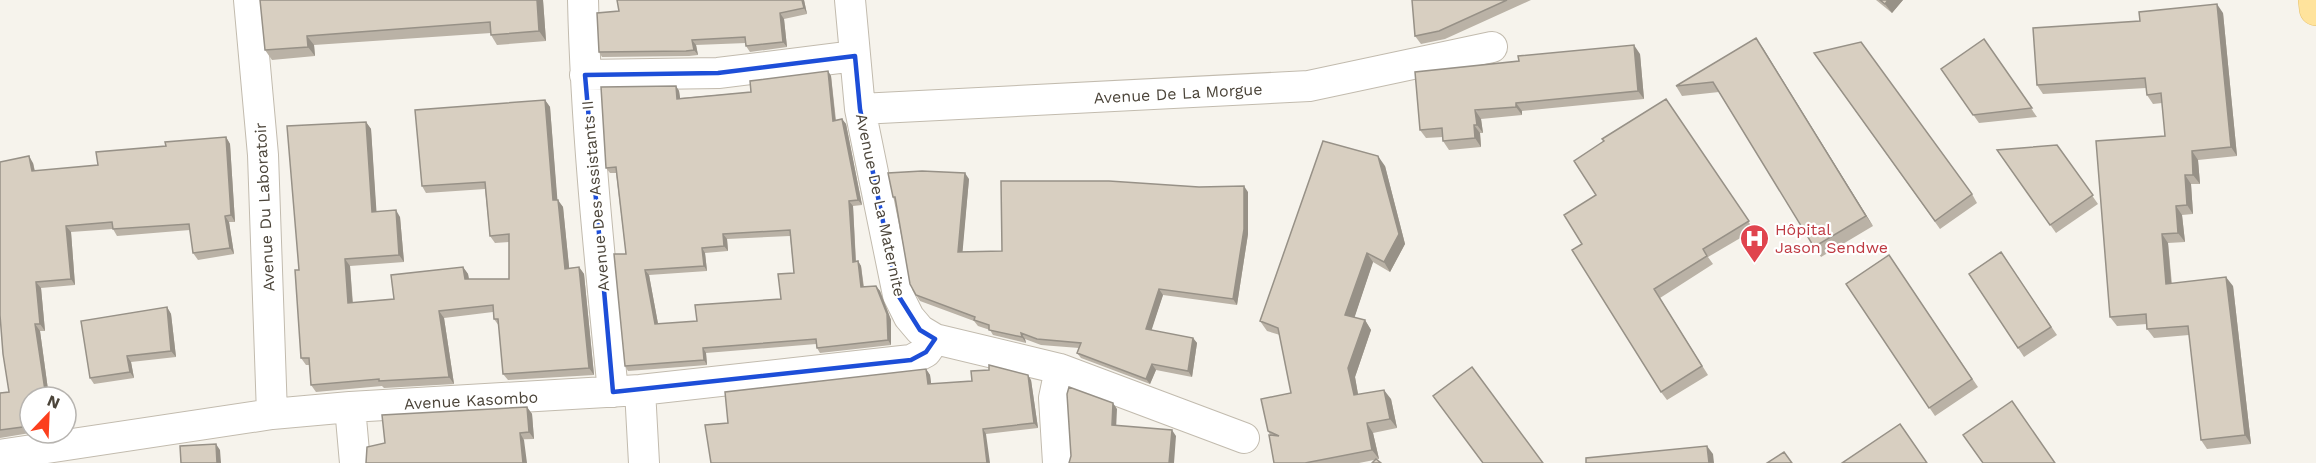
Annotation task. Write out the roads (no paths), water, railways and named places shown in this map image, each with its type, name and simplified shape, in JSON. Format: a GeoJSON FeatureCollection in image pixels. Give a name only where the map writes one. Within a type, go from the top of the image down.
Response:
{"type":"FeatureCollection","features":[{"type":"Feature","properties":{"kind":"main road"},"geometry":{"type":"LineString","coordinates":[[2315,0],[2316,9]]}},
{"type":"Feature","properties":{"kind":"street","name":"Avenue Du Laboratoir"},"geometry":{"type":"LineString","coordinates":[[249,0],[263,155],[272,414]]}},
{"type":"Feature","properties":{"kind":"street","name":"Avenue Des Assistants II"},"geometry":{"type":"LineString","coordinates":[[583,0],[585,75],[597,239],[627,391],[644,463]]}},
{"type":"Feature","properties":{"kind":"street","name":"Avenue De La Maternite"},"geometry":{"type":"LineString","coordinates":[[850,0],[860,110],[898,295],[909,317],[920,330],[935,339],[1060,369],[1244,438]]}},
{"type":"Feature","properties":{"kind":"street","name":"Avenue De La Morgue"},"geometry":{"type":"LineString","coordinates":[[860,110],[1309,86],[1492,47]]}},
{"type":"Feature","properties":{"kind":"street"},"geometry":{"type":"LineString","coordinates":[[585,75],[718,73],[855,56]]}},
{"type":"Feature","properties":{"kind":"street","name":"Avenue Kasombo"},"geometry":{"type":"LineString","coordinates":[[0,455],[272,414],[350,407],[627,391],[910,360],[926,352],[935,339]]}},
{"type":"Feature","properties":{"kind":"street"},"geometry":{"type":"LineString","coordinates":[[1058,463],[1054,398],[1060,369]]}},
{"type":"Feature","properties":{"kind":"street"},"geometry":{"type":"LineString","coordinates":[[350,407],[355,463]]}},
{"type":"Feature","properties":{"kind":"place","name":"Hôpital Jason Sendwe"},"geometry":{"type":"Point","coordinates":[1754,264]}}]}
